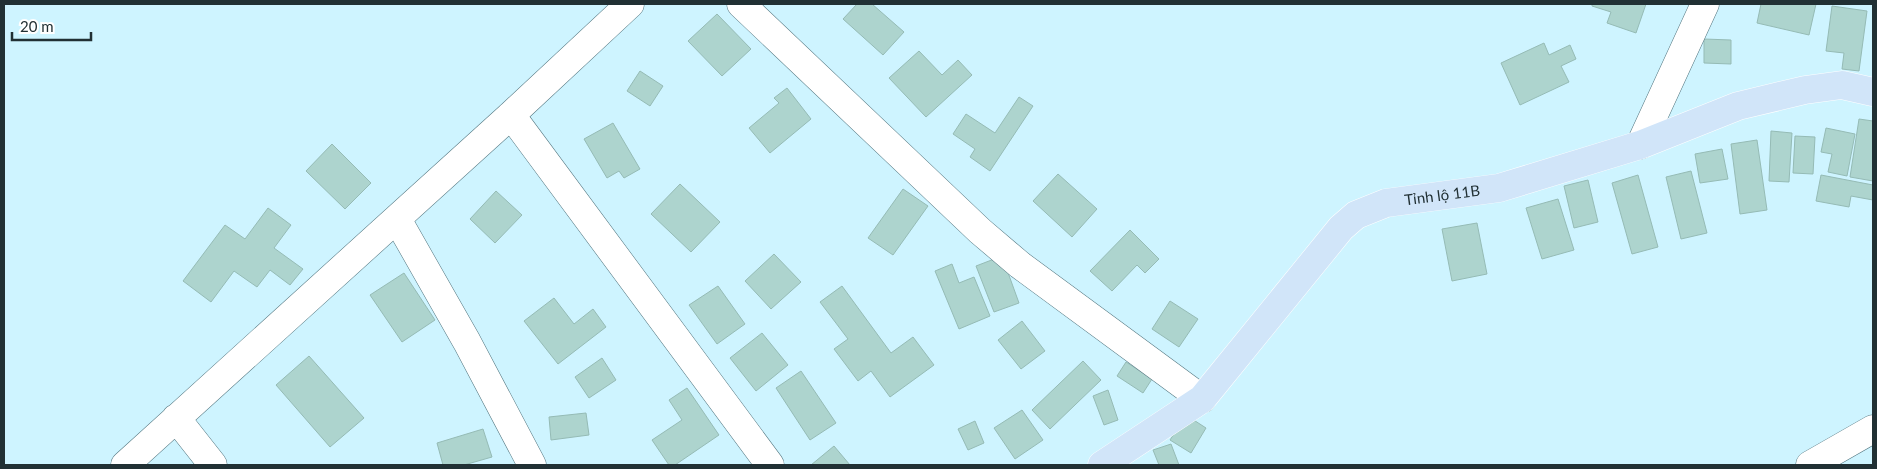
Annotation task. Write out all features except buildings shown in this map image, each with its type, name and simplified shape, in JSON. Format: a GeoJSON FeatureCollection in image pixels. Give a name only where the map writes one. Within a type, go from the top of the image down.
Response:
{"type":"FeatureCollection","features":[{"type":"Feature","properties":{"kind":"main road","name":"Tỉnh lộ 11B"},"geometry":{"type":"LineString","coordinates":[[1102,465],[1202,399],[1341,228],[1356,215],[1386,203],[1499,188],[1640,145],[1738,106],[1805,90],[1842,85],[1873,92]]}},
{"type":"Feature","properties":{"kind":"street"},"geometry":{"type":"LineString","coordinates":[[125,465],[512,115],[630,4]]}},
{"type":"Feature","properties":{"kind":"street"},"geometry":{"type":"LineString","coordinates":[[741,4],[980,231],[1020,266],[1202,399]]}},
{"type":"Feature","properties":{"kind":"street"},"geometry":{"type":"LineString","coordinates":[[1640,145],[1705,4]]}},
{"type":"Feature","properties":{"kind":"street"},"geometry":{"type":"LineString","coordinates":[[512,115],[770,465]]}},
{"type":"Feature","properties":{"kind":"street"},"geometry":{"type":"LineString","coordinates":[[397,219],[467,342],[532,465]]}},
{"type":"Feature","properties":{"kind":"street"},"geometry":{"type":"LineString","coordinates":[[176,418],[213,465]]}},
{"type":"Feature","properties":{"kind":"street"},"geometry":{"type":"LineString","coordinates":[[1810,465],[1873,429]]}}]}
